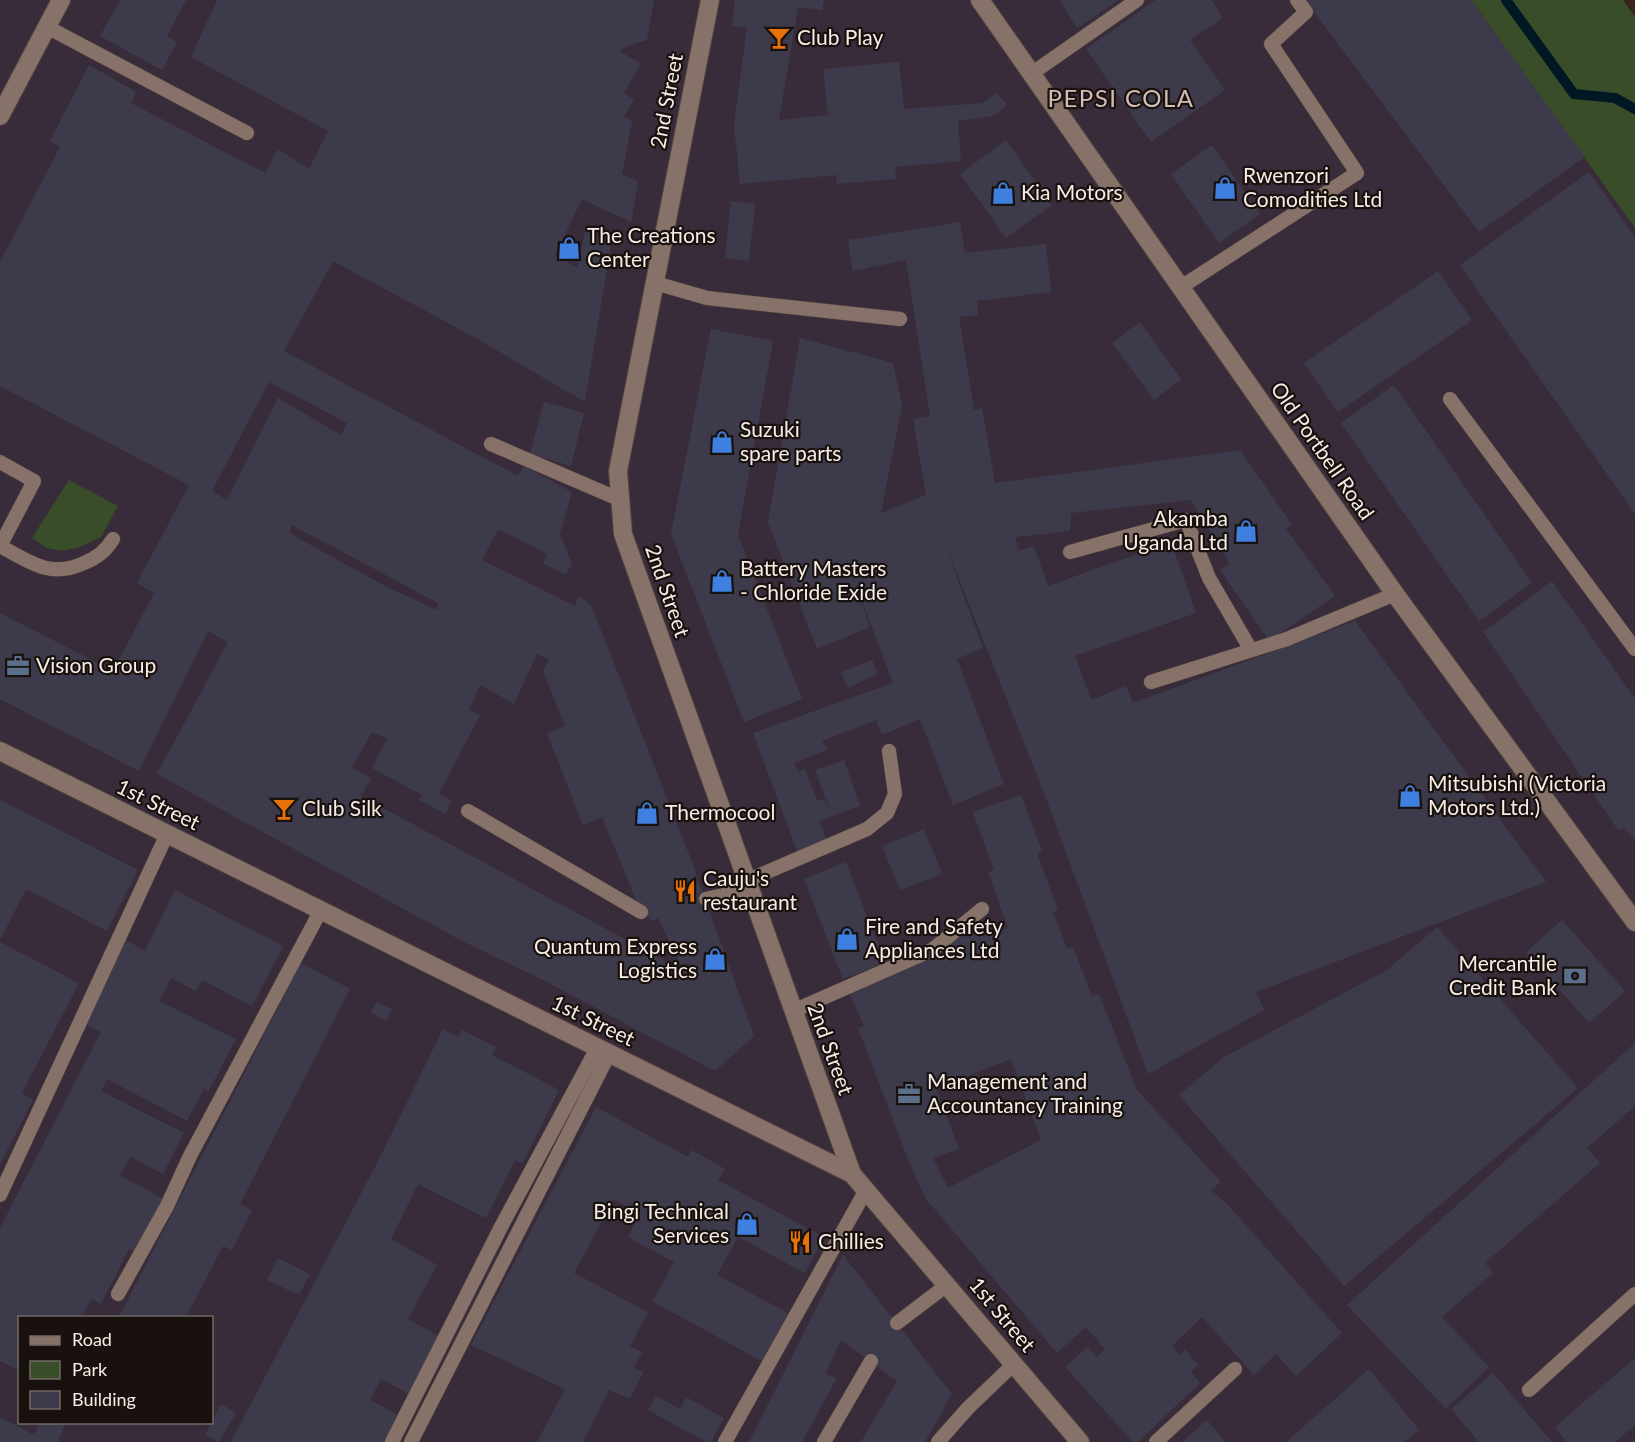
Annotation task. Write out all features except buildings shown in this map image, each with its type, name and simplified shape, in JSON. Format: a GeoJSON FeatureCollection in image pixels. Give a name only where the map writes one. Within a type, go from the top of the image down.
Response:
{"type":"FeatureCollection","features":[{"type":"Feature","properties":{"kind":"street"},"geometry":{"type":"LineString","coordinates":[[0,116],[61,0]]}},
{"type":"Feature","properties":{"kind":"street","name":"2nd Street"},"geometry":{"type":"LineString","coordinates":[[710,0],[618,471],[623,534],[852,1174]]}},
{"type":"Feature","properties":{"kind":"street","name":"Old Portbell Road"},"geometry":{"type":"LineString","coordinates":[[980,0],[1395,594],[1635,922]]}},
{"type":"Feature","properties":{"kind":"street","name":"1st Street"},"geometry":{"type":"LineString","coordinates":[[0,752],[852,1174],[1080,1442]]}},
{"type":"Feature","properties":{"kind":"lane"},"geometry":{"type":"LineString","coordinates":[[1031,74],[1137,0]]}},
{"type":"Feature","properties":{"kind":"lane"},"geometry":{"type":"LineString","coordinates":[[1180,287],[1357,173],[1271,44],[1306,12],[1297,0]]}},
{"type":"Feature","properties":{"kind":"lane"},"geometry":{"type":"LineString","coordinates":[[47,27],[247,133]]}},
{"type":"Feature","properties":{"kind":"lane"},"geometry":{"type":"LineString","coordinates":[[655,283],[707,298],[900,319]]}},
{"type":"Feature","properties":{"kind":"lane"},"geometry":{"type":"LineString","coordinates":[[1450,399],[1635,649]]}},
{"type":"Feature","properties":{"kind":"lane"},"geometry":{"type":"LineString","coordinates":[[491,444],[621,500]]}},
{"type":"Feature","properties":{"kind":"lane"},"geometry":{"type":"LineString","coordinates":[[0,462],[34,481],[0,546],[44,569],[57,571],[75,568],[92,560],[107,548],[113,539]]}},
{"type":"Feature","properties":{"kind":"lane"},"geometry":{"type":"LineString","coordinates":[[1070,552],[1186,520],[1209,578],[1251,650]]}},
{"type":"Feature","properties":{"kind":"lane"},"geometry":{"type":"LineString","coordinates":[[1151,682],[1287,639],[1395,594]]}},
{"type":"Feature","properties":{"kind":"lane"},"geometry":{"type":"LineString","coordinates":[[706,899],[747,885],[867,829],[887,813],[895,794],[890,751]]}},
{"type":"Feature","properties":{"kind":"lane"},"geometry":{"type":"LineString","coordinates":[[468,811],[641,912]]}},
{"type":"Feature","properties":{"kind":"lane"},"geometry":{"type":"LineString","coordinates":[[0,1195],[167,834]]}},
{"type":"Feature","properties":{"kind":"lane"},"geometry":{"type":"LineString","coordinates":[[793,1011],[932,950],[982,909]]}},
{"type":"Feature","properties":{"kind":"lane"},"geometry":{"type":"LineString","coordinates":[[118,1294],[167,1206],[190,1156],[321,910]]}},
{"type":"Feature","properties":{"kind":"lane"},"geometry":{"type":"LineString","coordinates":[[392,1442],[502,1225],[603,1051]]}},
{"type":"Feature","properties":{"kind":"lane"},"geometry":{"type":"LineString","coordinates":[[411,1442],[603,1051]]}},
{"type":"Feature","properties":{"kind":"lane"},"geometry":{"type":"LineString","coordinates":[[725,1442],[866,1190]]}},
{"type":"Feature","properties":{"kind":"lane"},"geometry":{"type":"LineString","coordinates":[[897,1323],[947,1285]]}},
{"type":"Feature","properties":{"kind":"lane"},"geometry":{"type":"LineString","coordinates":[[1529,1390],[1635,1294]]}},
{"type":"Feature","properties":{"kind":"lane"},"geometry":{"type":"LineString","coordinates":[[824,1442],[871,1362]]}},
{"type":"Feature","properties":{"kind":"lane"},"geometry":{"type":"LineString","coordinates":[[938,1442],[968,1408],[1014,1364]]}},
{"type":"Feature","properties":{"kind":"lane"},"geometry":{"type":"LineString","coordinates":[[1156,1442],[1235,1370]]}},
{"type":"Feature","properties":{"kind":"shaded area"},"geometry":{"type":"Polygon","coordinates":[[[0,0],[1449,0],[1573,166],[1585,157],[1635,228],[1635,1442],[0,1442],[0,0]]]}},
{"type":"Feature","properties":{"kind":"green space"},"geometry":{"type":"Polygon","coordinates":[[[1471,0],[1623,0],[1635,17],[1635,228],[1471,0]]]}},
{"type":"Feature","properties":{"kind":"green space"},"geometry":{"type":"Polygon","coordinates":[[[69,480],[118,506],[101,537],[80,547],[62,551],[47,548],[32,538],[69,480]]]}},
{"type":"Feature","properties":{"kind":"waterway"},"geometry":{"type":"LineString","coordinates":[[1506,0],[1574,94],[1615,98],[1635,109]]}},
{"type":"Feature","properties":{"kind":"place","name":"Club Play"},"geometry":{"type":"Point","coordinates":[779,38]}},
{"type":"Feature","properties":{"kind":"place","name":"Rwenzori Comodities Ltd"},"geometry":{"type":"Point","coordinates":[1225,188]}},
{"type":"Feature","properties":{"kind":"place","name":"Kia Motors"},"geometry":{"type":"Point","coordinates":[1003,193]}},
{"type":"Feature","properties":{"kind":"place","name":"The Creations Center"},"geometry":{"type":"Point","coordinates":[569,248]}},
{"type":"Feature","properties":{"kind":"place","name":"Suzuki spare parts"},"geometry":{"type":"Point","coordinates":[722,442]}},
{"type":"Feature","properties":{"kind":"place","name":"Akamba Uganda Ltd"},"geometry":{"type":"Point","coordinates":[1246,531]}},
{"type":"Feature","properties":{"kind":"place","name":"Battery Masters - Chloride Exide"},"geometry":{"type":"Point","coordinates":[722,581]}},
{"type":"Feature","properties":{"kind":"place","name":"Vision Group"},"geometry":{"type":"Point","coordinates":[18,666]}},
{"type":"Feature","properties":{"kind":"place","name":"Mitsubishi (Victoria Motors Ltd.)"},"geometry":{"type":"Point","coordinates":[1410,796]}},
{"type":"Feature","properties":{"kind":"place","name":"Club Silk"},"geometry":{"type":"Point","coordinates":[284,809]}},
{"type":"Feature","properties":{"kind":"place","name":"Thermocool"},"geometry":{"type":"Point","coordinates":[647,813]}},
{"type":"Feature","properties":{"kind":"place","name":"Cauju's restaurant"},"geometry":{"type":"Point","coordinates":[685,891]}},
{"type":"Feature","properties":{"kind":"place","name":"Fire and Safety Appliances Ltd"},"geometry":{"type":"Point","coordinates":[847,939]}},
{"type":"Feature","properties":{"kind":"place","name":"Quantum Express Logistics"},"geometry":{"type":"Point","coordinates":[715,959]}},
{"type":"Feature","properties":{"kind":"place","name":"Mercantile Credit Bank"},"geometry":{"type":"Point","coordinates":[1575,976]}},
{"type":"Feature","properties":{"kind":"place","name":"Management and Accountancy Training"},"geometry":{"type":"Point","coordinates":[909,1094]}},
{"type":"Feature","properties":{"kind":"place","name":"Bingi Technical Services"},"geometry":{"type":"Point","coordinates":[747,1224]}},
{"type":"Feature","properties":{"kind":"place","name":"Chillies"},"geometry":{"type":"Point","coordinates":[800,1242]}},
{"type":"Feature","properties":{"kind":"district","name":"PEPSI COLA"},"geometry":{"type":"Point","coordinates":[1121,99]}}]}
